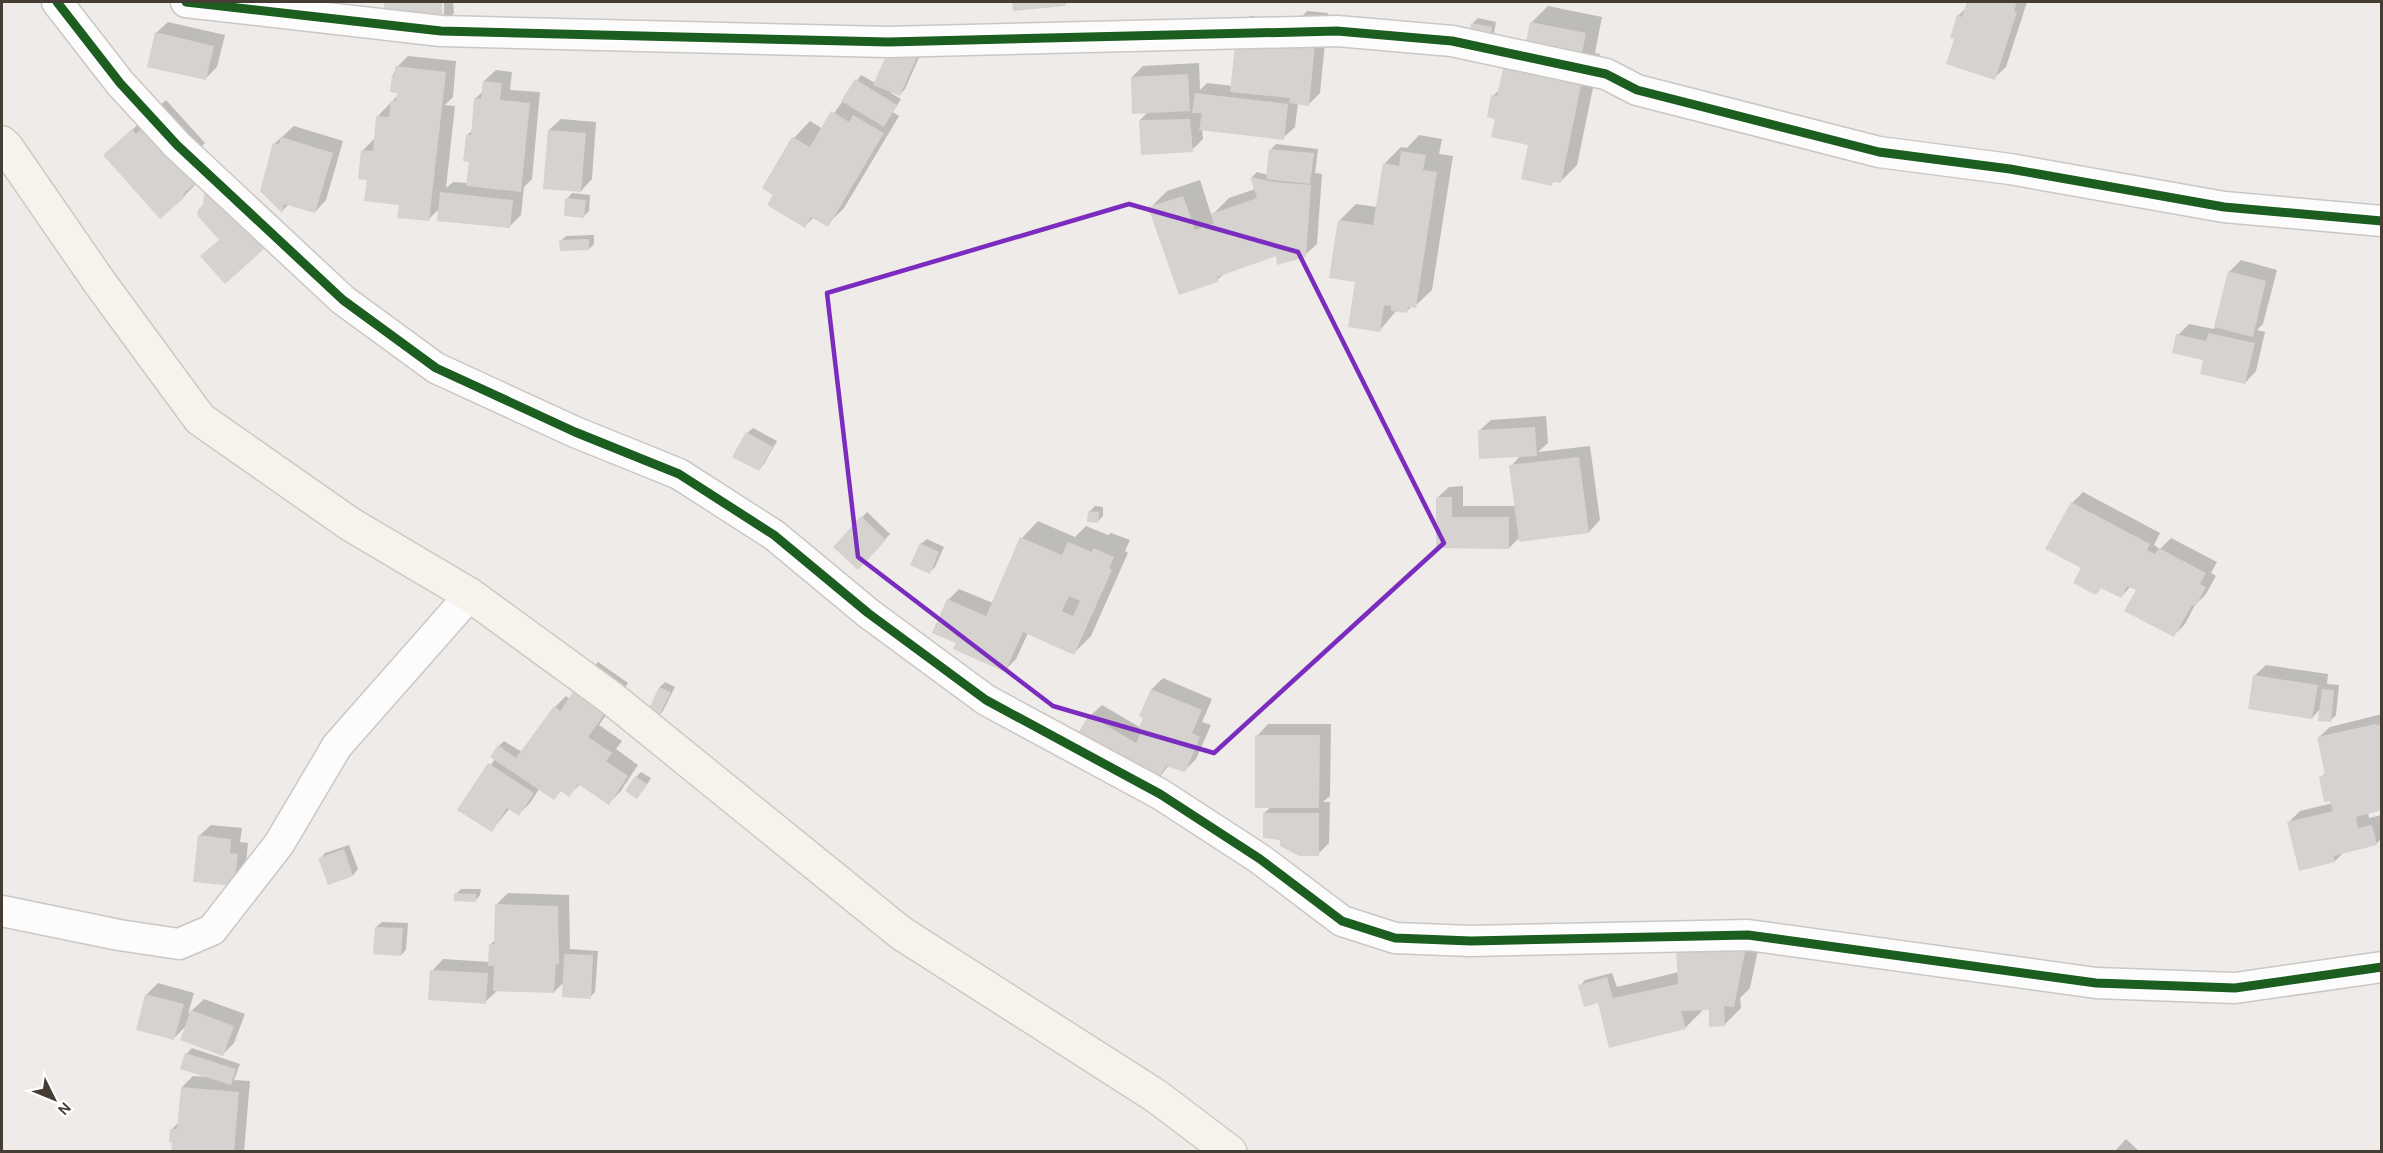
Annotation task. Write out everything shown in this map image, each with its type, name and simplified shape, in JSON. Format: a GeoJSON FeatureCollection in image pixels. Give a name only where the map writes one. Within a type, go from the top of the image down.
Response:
{"type":"FeatureCollection","features":[{"type":"Feature","properties":{"kind":"street"},"geometry":{"type":"LineString","coordinates":[[57,2],[120,83],[177,146],[343,300],[436,368],[574,432],[679,474],[774,535],[868,613],[986,700],[1160,794],[1260,859],[1342,921],[1395,939],[1471,941],[1748,935],[2097,983],[2235,988],[2382,967]]}},
{"type":"Feature","properties":{"kind":"street"},"geometry":{"type":"LineString","coordinates":[[186,2],[441,32],[888,42],[1337,31],[1452,41],[1605,74],[1637,90],[1879,152],[2010,169],[2224,207],[2382,221]]}},
{"type":"Feature","properties":{"kind":"street"},"geometry":{"type":"LineString","coordinates":[[2,143],[100,283],[200,419],[350,524],[470,595],[610,697],[901,933],[1156,1096],[1230,1152]]}},
{"type":"Feature","properties":{"kind":"street"},"geometry":{"type":"LineString","coordinates":[[2,911],[119,935],[179,944],[212,930],[279,844],[338,746],[470,595]]}},
{"type":"Feature","properties":{"kind":"highlighted area"},"geometry":{"type":"Polygon","coordinates":[[[1129,204],[1298,252],[1444,543],[1214,753],[1053,706],[858,557],[827,293],[1129,204]]]}},
{"type":"Feature","properties":{"kind":"building"},"geometry":{"type":"Polygon","coordinates":[[[384,2],[442,2],[443,25],[385,20],[384,2]]]}},
{"type":"Feature","properties":{"kind":"building"},"geometry":{"type":"Polygon","coordinates":[[[1012,2],[1065,2],[1065,6],[1013,11],[1012,2]]]}},
{"type":"Feature","properties":{"kind":"building"},"geometry":{"type":"Polygon","coordinates":[[[1967,2],[2017,2],[2014,11],[2017,12],[1995,80],[1946,64],[1954,39],[1950,38],[1957,15],[1962,17],[1967,2]]]}},
{"type":"Feature","properties":{"kind":"building"},"geometry":{"type":"Polygon","coordinates":[[[1530,22],[1586,33],[1579,70],[1584,71],[1561,183],[1553,182],[1552,186],[1521,179],[1528,145],[1491,137],[1495,119],[1487,117],[1491,95],[1497,96],[1503,69],[1520,72],[1530,22]]]}},
{"type":"Feature","properties":{"kind":"building"},"geometry":{"type":"Polygon","coordinates":[[[1471,23],[1492,27],[1487,57],[1466,54],[1471,23]]]}},
{"type":"Feature","properties":{"kind":"building"},"geometry":{"type":"Polygon","coordinates":[[[1317,24],[1309,106],[1289,103],[1290,98],[1230,92],[1237,26],[1317,24]]]}},
{"type":"Feature","properties":{"kind":"building"},"geometry":{"type":"Polygon","coordinates":[[[155,32],[214,46],[206,80],[147,67],[155,32]]]}},
{"type":"Feature","properties":{"kind":"building"},"geometry":{"type":"Polygon","coordinates":[[[921,48],[900,96],[873,85],[889,49],[921,48]]]}},
{"type":"Feature","properties":{"kind":"building"},"geometry":{"type":"Polygon","coordinates":[[[395,66],[446,72],[429,221],[397,218],[399,205],[364,201],[367,180],[358,179],[361,150],[373,151],[376,116],[389,117],[391,101],[396,101],[397,93],[390,92],[395,66]]]}},
{"type":"Feature","properties":{"kind":"building"},"geometry":{"type":"Polygon","coordinates":[[[1188,74],[1190,111],[1132,114],[1131,77],[1188,74]]]}},
{"type":"Feature","properties":{"kind":"building"},"geometry":{"type":"Polygon","coordinates":[[[855,79],[897,105],[884,127],[841,101],[855,79]]]}},
{"type":"Feature","properties":{"kind":"building"},"geometry":{"type":"Polygon","coordinates":[[[483,81],[502,83],[500,100],[530,103],[521,192],[466,186],[469,162],[463,161],[466,135],[471,135],[474,98],[481,99],[483,81]]]}},
{"type":"Feature","properties":{"kind":"building"},"geometry":{"type":"Polygon","coordinates":[[[1195,93],[1288,104],[1284,140],[1199,130],[1202,113],[1192,113],[1195,93]]]}},
{"type":"Feature","properties":{"kind":"building"},"geometry":{"type":"Polygon","coordinates":[[[831,111],[849,122],[853,115],[884,133],[828,227],[811,217],[805,228],[767,205],[773,195],[762,188],[792,137],[810,147],[831,111]]]}},
{"type":"Feature","properties":{"kind":"building"},"geometry":{"type":"Polygon","coordinates":[[[1190,119],[1193,152],[1141,155],[1139,120],[1190,119]]]}},
{"type":"Feature","properties":{"kind":"building"},"geometry":{"type":"Polygon","coordinates":[[[150,121],[197,182],[183,194],[185,197],[160,219],[103,155],[132,129],[136,134],[150,121]]]}},
{"type":"Feature","properties":{"kind":"building"},"geometry":{"type":"Polygon","coordinates":[[[548,130],[586,133],[581,192],[543,189],[548,130]]]}},
{"type":"Feature","properties":{"kind":"building"},"geometry":{"type":"Polygon","coordinates":[[[281,137],[333,153],[315,213],[284,204],[282,213],[260,191],[273,143],[279,144],[281,137]]]}},
{"type":"Feature","properties":{"kind":"building"},"geometry":{"type":"Polygon","coordinates":[[[1269,149],[1314,153],[1310,184],[1266,179],[1269,149]]]}},
{"type":"Feature","properties":{"kind":"building"},"geometry":{"type":"Polygon","coordinates":[[[1401,151],[1426,155],[1423,170],[1437,172],[1416,308],[1408,307],[1407,313],[1391,311],[1391,306],[1384,305],[1380,332],[1348,327],[1355,282],[1329,278],[1338,220],[1373,225],[1383,163],[1399,166],[1401,151]]]}},
{"type":"Feature","properties":{"kind":"building"},"geometry":{"type":"Polygon","coordinates":[[[206,175],[265,244],[264,249],[225,284],[200,256],[219,240],[197,215],[203,205],[206,175]]]}},
{"type":"Feature","properties":{"kind":"building"},"geometry":{"type":"Polygon","coordinates":[[[1250,177],[1311,185],[1306,257],[1277,265],[1276,256],[1217,277],[1218,282],[1179,295],[1148,207],[1183,196],[1195,230],[1214,223],[1211,214],[1257,198],[1250,177]]]}},
{"type":"Feature","properties":{"kind":"building"},"geometry":{"type":"Polygon","coordinates":[[[440,192],[513,200],[510,228],[437,221],[440,192]]]}},
{"type":"Feature","properties":{"kind":"building"},"geometry":{"type":"Polygon","coordinates":[[[565,198],[586,200],[584,218],[564,216],[565,198]]]}},
{"type":"Feature","properties":{"kind":"building"},"geometry":{"type":"Polygon","coordinates":[[[589,239],[589,250],[560,251],[559,240],[589,239]]]}},
{"type":"Feature","properties":{"kind":"building"},"geometry":{"type":"Polygon","coordinates":[[[2228,271],[2266,281],[2253,337],[2214,327],[2228,271]]]}},
{"type":"Feature","properties":{"kind":"building"},"geometry":{"type":"Polygon","coordinates":[[[2208,333],[2255,343],[2245,384],[2200,374],[2203,360],[2172,353],[2176,334],[2206,341],[2208,333]]]}},
{"type":"Feature","properties":{"kind":"building"},"geometry":{"type":"Polygon","coordinates":[[[1535,427],[1537,456],[1479,459],[1478,430],[1535,427]]]}},
{"type":"Feature","properties":{"kind":"building"},"geometry":{"type":"Polygon","coordinates":[[[746,432],[773,447],[759,471],[732,457],[746,432]]]}},
{"type":"Feature","properties":{"kind":"building"},"geometry":{"type":"Polygon","coordinates":[[[1579,457],[1589,533],[1519,542],[1509,465],[1579,457]]]}},
{"type":"Feature","properties":{"kind":"building"},"geometry":{"type":"Polygon","coordinates":[[[1436,497],[1452,497],[1452,517],[1509,517],[1509,549],[1436,548],[1436,497]]]}},
{"type":"Feature","properties":{"kind":"building"},"geometry":{"type":"Polygon","coordinates":[[[2071,502],[2150,544],[2147,550],[2155,554],[2159,548],[2206,573],[2200,584],[2206,587],[2195,607],[2192,605],[2174,637],[2124,611],[2136,590],[2127,586],[2121,598],[2101,588],[2096,595],[2073,583],[2081,568],[2045,549],[2071,502]]]}},
{"type":"Feature","properties":{"kind":"building"},"geometry":{"type":"Polygon","coordinates":[[[1088,511],[1099,512],[1098,523],[1087,522],[1088,511]]]}},
{"type":"Feature","properties":{"kind":"building"},"geometry":{"type":"Polygon","coordinates":[[[861,516],[886,540],[858,570],[833,547],[861,516]]]}},
{"type":"Feature","properties":{"kind":"building"},"geometry":{"type":"Polygon","coordinates":[[[1020,537],[1062,555],[1068,542],[1092,552],[1093,548],[1114,557],[1109,568],[1112,570],[1074,655],[1023,632],[1005,672],[953,649],[956,643],[932,633],[947,599],[986,616],[1020,537]],[[1069,596],[1062,611],[1073,616],[1080,601],[1069,596]]]}},
{"type":"Feature","properties":{"kind":"building"},"geometry":{"type":"Polygon","coordinates":[[[920,543],[939,552],[930,574],[910,565],[920,543]]]}},
{"type":"Feature","properties":{"kind":"building"},"geometry":{"type":"Polygon","coordinates":[[[586,673],[618,695],[588,737],[612,753],[606,761],[628,776],[609,805],[578,784],[569,797],[561,791],[554,800],[490,757],[498,745],[516,758],[554,706],[560,711],[586,673]]]}},
{"type":"Feature","properties":{"kind":"building"},"geometry":{"type":"Polygon","coordinates":[[[2253,675],[2318,685],[2312,719],[2248,709],[2253,675]]]}},
{"type":"Feature","properties":{"kind":"building"},"geometry":{"type":"Polygon","coordinates":[[[659,687],[671,692],[658,718],[647,713],[659,687]]]}},
{"type":"Feature","properties":{"kind":"building"},"geometry":{"type":"Polygon","coordinates":[[[1151,689],[1202,710],[1192,733],[1200,737],[1185,772],[1166,766],[1155,785],[1069,748],[1089,715],[1136,743],[1142,730],[1139,728],[1143,718],[1139,716],[1151,689]]]}},
{"type":"Feature","properties":{"kind":"building"},"geometry":{"type":"Polygon","coordinates":[[[2322,689],[2334,690],[2331,722],[2318,721],[2322,689]]]}},
{"type":"Feature","properties":{"kind":"building"},"geometry":{"type":"Polygon","coordinates":[[[2375,724],[2382,726],[2382,810],[2356,817],[2358,828],[2372,825],[2377,845],[2334,856],[2335,862],[2299,871],[2287,822],[2333,811],[2330,801],[2324,802],[2319,777],[2325,775],[2317,737],[2375,724]]]}},
{"type":"Feature","properties":{"kind":"building"},"geometry":{"type":"Polygon","coordinates":[[[1255,735],[1320,735],[1319,808],[1255,808],[1255,735]]]}},
{"type":"Feature","properties":{"kind":"building"},"geometry":{"type":"Polygon","coordinates":[[[488,763],[534,793],[519,816],[507,808],[492,832],[457,810],[488,763]]]}},
{"type":"Feature","properties":{"kind":"building"},"geometry":{"type":"Polygon","coordinates":[[[635,776],[647,784],[637,799],[625,791],[635,776]]]}},
{"type":"Feature","properties":{"kind":"building"},"geometry":{"type":"Polygon","coordinates":[[[1263,813],[1319,813],[1319,856],[1299,856],[1280,846],[1280,840],[1263,838],[1263,813]]]}},
{"type":"Feature","properties":{"kind":"building"},"geometry":{"type":"Polygon","coordinates":[[[198,835],[231,839],[230,853],[238,854],[234,886],[193,882],[198,835]]]}},
{"type":"Feature","properties":{"kind":"building"},"geometry":{"type":"Polygon","coordinates":[[[344,849],[353,876],[328,885],[318,858],[344,849]]]}},
{"type":"Feature","properties":{"kind":"building"},"geometry":{"type":"Polygon","coordinates":[[[454,893],[476,894],[476,902],[454,901],[454,893]]]}},
{"type":"Feature","properties":{"kind":"building"},"geometry":{"type":"Polygon","coordinates":[[[495,904],[558,906],[559,964],[556,964],[554,993],[493,991],[494,966],[488,966],[489,944],[494,944],[495,904]]]}},
{"type":"Feature","properties":{"kind":"building"},"geometry":{"type":"Polygon","coordinates":[[[375,927],[403,928],[401,956],[373,954],[375,927]]]}},
{"type":"Feature","properties":{"kind":"building"},"geometry":{"type":"Polygon","coordinates":[[[1748,937],[1734,1007],[1724,1006],[1725,1026],[1709,1027],[1709,1010],[1681,1011],[1686,1029],[1609,1048],[1598,1003],[1584,1007],[1578,985],[1607,977],[1613,998],[1678,984],[1676,948],[1748,937]]]}},
{"type":"Feature","properties":{"kind":"building"},"geometry":{"type":"Polygon","coordinates":[[[564,954],[593,955],[591,999],[562,997],[564,954]]]}},
{"type":"Feature","properties":{"kind":"building"},"geometry":{"type":"Polygon","coordinates":[[[430,970],[488,973],[486,1004],[428,1000],[430,970]]]}},
{"type":"Feature","properties":{"kind":"building"},"geometry":{"type":"Polygon","coordinates":[[[145,994],[184,1004],[174,1040],[136,1030],[145,994]]]}},
{"type":"Feature","properties":{"kind":"building"},"geometry":{"type":"Polygon","coordinates":[[[191,1010],[234,1026],[223,1056],[180,1040],[191,1010]]]}},
{"type":"Feature","properties":{"kind":"building"},"geometry":{"type":"Polygon","coordinates":[[[185,1053],[236,1069],[231,1085],[180,1069],[185,1053]]]}},
{"type":"Feature","properties":{"kind":"building"},"geometry":{"type":"Polygon","coordinates":[[[181,1087],[239,1092],[234,1152],[171,1152],[170,1129],[177,1129],[181,1087]]]}},
{"type":"Feature","properties":{"kind":"cycle path"},"geometry":{"type":"LineString","coordinates":[[57,2],[120,83],[177,145],[343,300],[436,368],[575,432],[679,474],[774,535],[868,613],[986,700],[1160,794],[1260,859],[1342,921],[1395,938],[1471,941],[1748,935],[2096,983],[2235,988],[2382,967]]}},
{"type":"Feature","properties":{"kind":"cycle path"},"geometry":{"type":"LineString","coordinates":[[186,2],[441,31],[888,42],[1337,31],[1452,41],[1606,74],[1637,90],[1879,152],[2010,169],[2224,207],[2382,221]]}}]}
